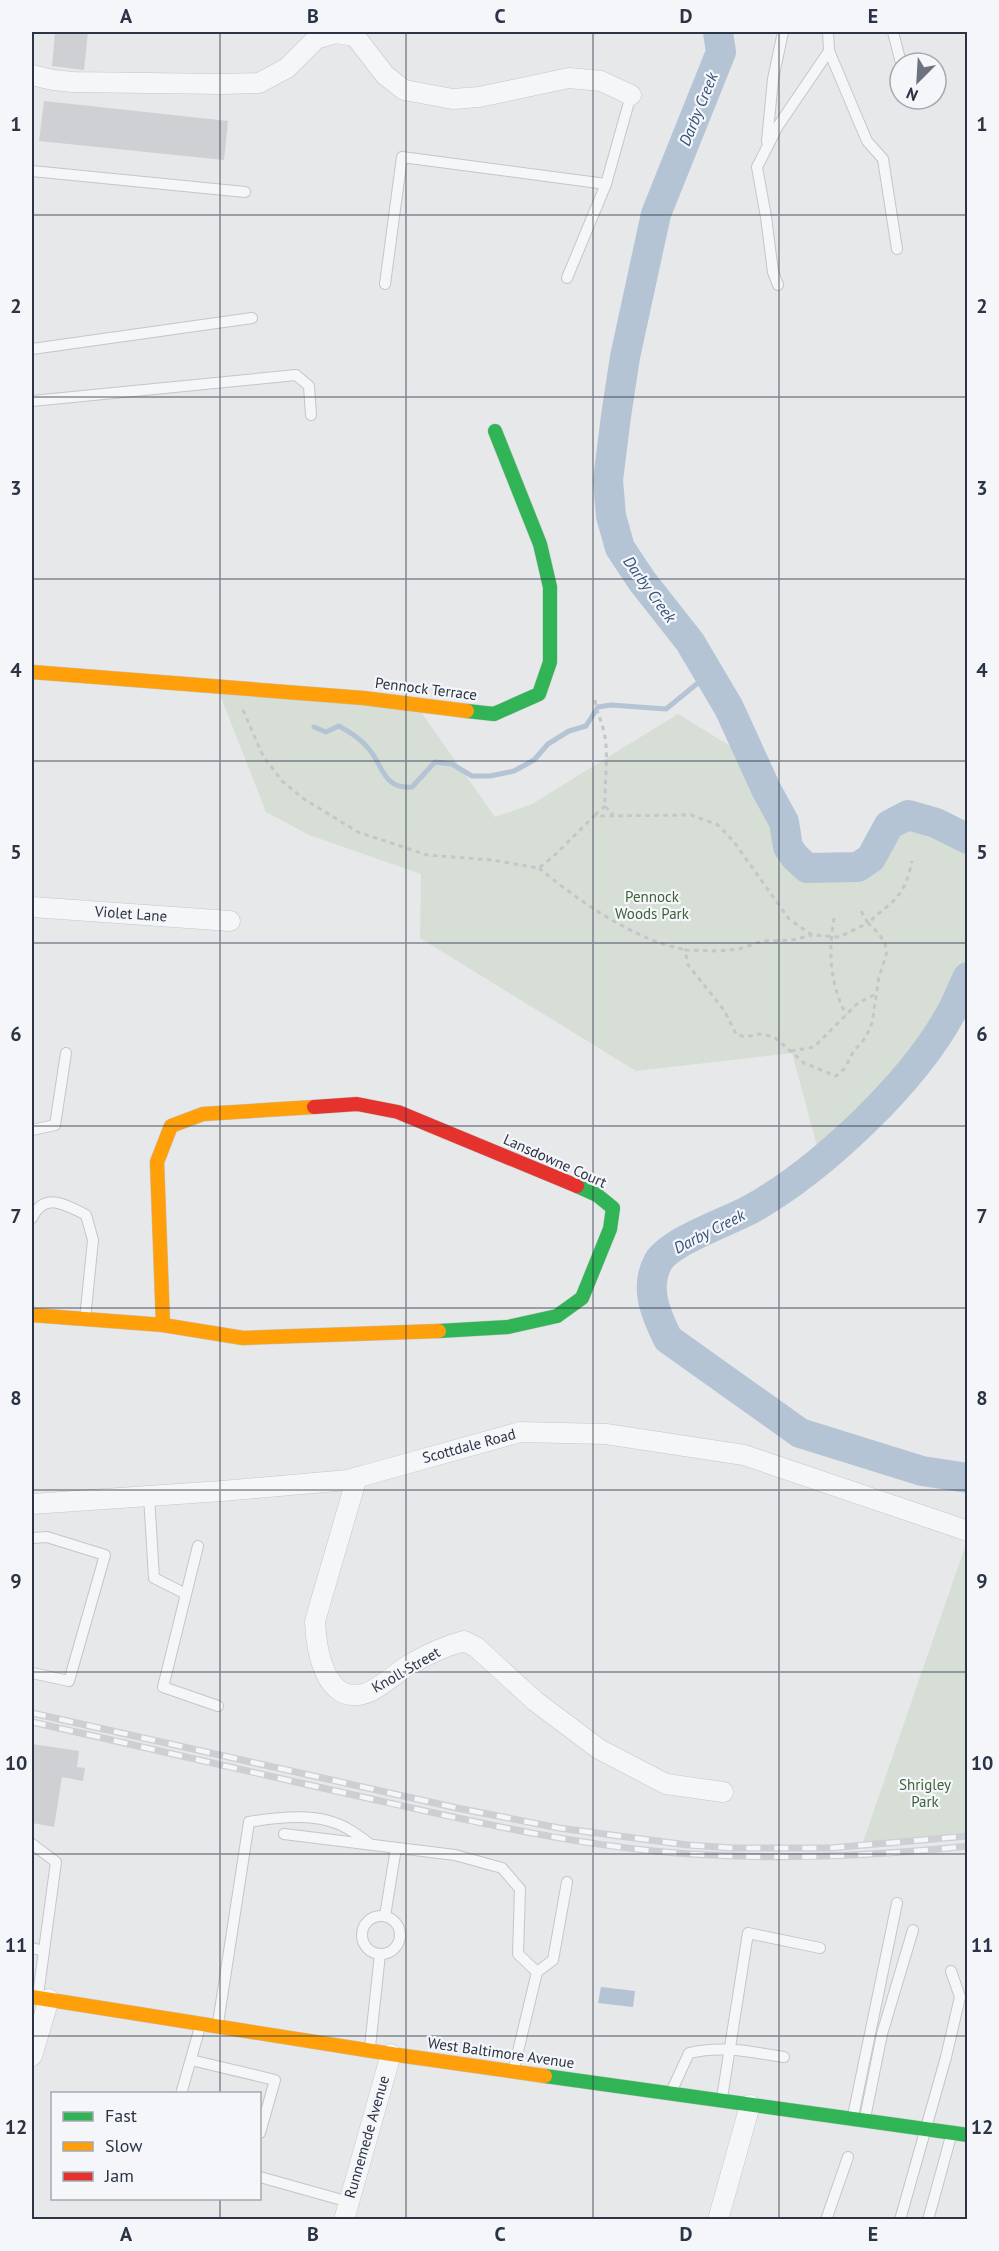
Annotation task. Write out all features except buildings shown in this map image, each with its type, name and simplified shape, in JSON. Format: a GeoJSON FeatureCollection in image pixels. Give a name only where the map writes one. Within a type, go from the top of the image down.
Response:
{"type":"FeatureCollection","features":[{"type":"Feature","properties":{"kind":"street"},"geometry":{"type":"LineString","coordinates":[[32,75],[73,82],[259,83],[287,68],[316,39],[336,33],[355,36],[385,75],[404,90],[453,99],[479,97],[569,78],[601,81],[631,95]]}},
{"type":"Feature","properties":{"kind":"street","name":"Pennock Terrace"},"geometry":{"type":"LineString","coordinates":[[32,672],[363,698],[494,714],[539,694],[550,662],[550,587],[540,544],[495,431]]}},
{"type":"Feature","properties":{"kind":"street","name":"Violet Lane"},"geometry":{"type":"LineString","coordinates":[[32,907],[230,921]]}},
{"type":"Feature","properties":{"kind":"street","name":"Lansdowne Court"},"geometry":{"type":"LineString","coordinates":[[32,1315],[163,1325],[243,1338],[508,1328],[558,1316],[582,1298],[610,1229],[614,1208],[597,1195],[398,1112],[357,1104],[203,1114],[171,1126],[157,1162],[163,1325]]}},
{"type":"Feature","properties":{"kind":"street","name":"Scottdale Road"},"geometry":{"type":"LineString","coordinates":[[32,1504],[336,1481],[520,1432],[606,1434],[744,1455],[968,1531]]}},
{"type":"Feature","properties":{"kind":"street","name":"Knoll Street"},"geometry":{"type":"LineString","coordinates":[[357,1477],[315,1621],[316,1644],[325,1675],[336,1688],[350,1695],[365,1694],[411,1664],[449,1645],[464,1641],[476,1647],[535,1701],[599,1749],[666,1785],[723,1792]]}},
{"type":"Feature","properties":{"kind":"street"},"geometry":{"type":"LineString","coordinates":[[32,2056],[40,1998]]}},
{"type":"Feature","properties":{"kind":"street","name":"West Baltimore Avenue"},"geometry":{"type":"LineString","coordinates":[[40,1998],[391,2054],[968,2135]]}},
{"type":"Feature","properties":{"kind":"street","name":"Runnemede Avenue"},"geometry":{"type":"LineString","coordinates":[[346,2211],[391,2054]]}},
{"type":"Feature","properties":{"kind":"street"},"geometry":{"type":"LineString","coordinates":[[718,2220],[750,2105]]}},
{"type":"Feature","properties":{"kind":"lane"},"geometry":{"type":"LineString","coordinates":[[767,147],[773,79],[783,32]]}},
{"type":"Feature","properties":{"kind":"lane"},"geometry":{"type":"LineString","coordinates":[[828,32],[829,51],[867,141],[884,159],[897,249]]}},
{"type":"Feature","properties":{"kind":"lane"},"geometry":{"type":"LineString","coordinates":[[893,32],[898,51]]}},
{"type":"Feature","properties":{"kind":"lane"},"geometry":{"type":"LineString","coordinates":[[778,285],[773,272],[757,167],[778,126],[829,51]]}},
{"type":"Feature","properties":{"kind":"lane"},"geometry":{"type":"LineString","coordinates":[[567,278],[606,184],[631,95]]}},
{"type":"Feature","properties":{"kind":"lane"},"geometry":{"type":"LineString","coordinates":[[385,284],[402,157],[606,184]]}},
{"type":"Feature","properties":{"kind":"lane"},"geometry":{"type":"LineString","coordinates":[[32,171],[244,192]]}},
{"type":"Feature","properties":{"kind":"lane"},"geometry":{"type":"LineString","coordinates":[[32,349],[252,318]]}},
{"type":"Feature","properties":{"kind":"lane"},"geometry":{"type":"LineString","coordinates":[[32,401],[296,375],[309,386],[311,415]]}},
{"type":"Feature","properties":{"kind":"lane"},"geometry":{"type":"LineString","coordinates":[[32,1130],[55,1125],[66,1053]]}},
{"type":"Feature","properties":{"kind":"lane"},"geometry":{"type":"LineString","coordinates":[[32,1218],[35,1210],[45,1203],[63,1203],[86,1215],[93,1240],[85,1319]]}},
{"type":"Feature","properties":{"kind":"lane"},"geometry":{"type":"LineString","coordinates":[[149,1496],[154,1578],[186,1594]]}},
{"type":"Feature","properties":{"kind":"lane"},"geometry":{"type":"LineString","coordinates":[[32,1538],[47,1537],[105,1555],[69,1681],[32,1673]]}},
{"type":"Feature","properties":{"kind":"lane"},"geometry":{"type":"LineString","coordinates":[[198,1546],[163,1687],[218,1706]]}},
{"type":"Feature","properties":{"kind":"lane"},"geometry":{"type":"LineString","coordinates":[[217,2026],[249,1822],[295,1818],[329,1820],[351,1830],[371,1845]]}},
{"type":"Feature","properties":{"kind":"lane"},"geometry":{"type":"LineString","coordinates":[[284,1834],[455,1855],[502,1868],[520,1889],[518,1954],[537,1972]]}},
{"type":"Feature","properties":{"kind":"lane"},"geometry":{"type":"LineString","coordinates":[[32,1844],[56,1862],[40,1998]]}},
{"type":"Feature","properties":{"kind":"lane"},"geometry":{"type":"LineString","coordinates":[[385,1916],[396,1848]]}},
{"type":"Feature","properties":{"kind":"lane"},"geometry":{"type":"LineString","coordinates":[[514,2071],[537,1972],[553,1960],[567,1882]]}},
{"type":"Feature","properties":{"kind":"lane"},"geometry":{"type":"LineString","coordinates":[[859,2120],[897,1903]]}},
{"type":"Feature","properties":{"kind":"lane"},"geometry":{"type":"LineString","coordinates":[[385,1916],[396,1923],[401,1936],[396,1948],[390,1953],[380,1954],[370,1952],[362,1935],[366,1923],[371,1918],[385,1916]]}},
{"type":"Feature","properties":{"kind":"lane"},"geometry":{"type":"LineString","coordinates":[[859,2120],[913,1930]]}},
{"type":"Feature","properties":{"kind":"lane"},"geometry":{"type":"LineString","coordinates":[[721,2101],[748,1933],[820,1948]]}},
{"type":"Feature","properties":{"kind":"lane"},"geometry":{"type":"LineString","coordinates":[[32,1948],[44,1951]]}},
{"type":"Feature","properties":{"kind":"lane"},"geometry":{"type":"LineString","coordinates":[[370,2050],[380,1954]]}},
{"type":"Feature","properties":{"kind":"lane"},"geometry":{"type":"LineString","coordinates":[[900,2220],[946,2057],[960,1997],[951,1971]]}},
{"type":"Feature","properties":{"kind":"lane"},"geometry":{"type":"LineString","coordinates":[[182,2092],[201,2024]]}},
{"type":"Feature","properties":{"kind":"lane"},"geometry":{"type":"LineString","coordinates":[[671,2094],[689,2053],[711,2048],[730,2048],[784,2057]]}},
{"type":"Feature","properties":{"kind":"lane"},"geometry":{"type":"LineString","coordinates":[[190,2060],[275,2080],[261,2129]]}},
{"type":"Feature","properties":{"kind":"lane"},"geometry":{"type":"LineString","coordinates":[[928,2220],[952,2133]]}},
{"type":"Feature","properties":{"kind":"lane"},"geometry":{"type":"LineString","coordinates":[[826,2220],[848,2157]]}},
{"type":"Feature","properties":{"kind":"lane"},"geometry":{"type":"LineString","coordinates":[[261,2177],[346,2211]]}},
{"type":"Feature","properties":{"kind":"path"},"geometry":{"type":"LineString","coordinates":[[235,689],[263,756],[283,782],[304,799],[358,832],[427,855],[492,860],[539,868],[573,895],[608,918],[650,939],[686,950],[739,949],[763,941],[792,940],[812,935],[838,938],[868,923],[897,900],[905,888],[912,861]]}},
{"type":"Feature","properties":{"kind":"path"},"geometry":{"type":"LineString","coordinates":[[595,700],[597,715],[604,728],[605,806],[613,815]]}},
{"type":"Feature","properties":{"kind":"path"},"geometry":{"type":"LineString","coordinates":[[539,868],[605,806]]}},
{"type":"Feature","properties":{"kind":"path"},"geometry":{"type":"LineString","coordinates":[[594,816],[690,815],[718,825],[734,842],[789,919],[812,935]]}},
{"type":"Feature","properties":{"kind":"path"},"geometry":{"type":"LineString","coordinates":[[686,950],[688,964],[724,1010],[736,1034],[745,1038],[759,1034],[774,1037],[804,1063],[836,1076],[845,1068],[853,1052],[866,1037],[872,1023],[876,994],[887,952],[880,935],[868,923],[861,911]]}},
{"type":"Feature","properties":{"kind":"path"},"geometry":{"type":"LineString","coordinates":[[834,918],[831,937],[832,981],[846,1015]]}},
{"type":"Feature","properties":{"kind":"path"},"geometry":{"type":"LineString","coordinates":[[791,1051],[814,1047],[858,1003],[876,994]]}},
{"type":"Feature","properties":{"kind":"green space","name":"Pennock Woods Park"},"geometry":{"type":"Polygon","coordinates":[[[217,687],[416,705],[495,817],[532,804],[678,714],[753,760],[784,822],[788,847],[807,868],[858,867],[871,857],[889,825],[908,815],[936,823],[967,839],[967,977],[952,1011],[930,1045],[891,1094],[821,1161],[792,1053],[636,1071],[420,938],[421,874],[309,835],[266,812],[217,687]]]}},
{"type":"Feature","properties":{"kind":"green space","name":"Shrigley Park"},"geometry":{"type":"Polygon","coordinates":[[[967,1541],[967,1836],[862,1845],[967,1541]]]}},
{"type":"Feature","properties":{"kind":"water"},"geometry":{"type":"Polygon","coordinates":[[[601,1987],[635,1991],[633,2007],[598,2003],[601,1987]]]}},
{"type":"Feature","properties":{"kind":"waterway","name":"Darby Creek"},"geometry":{"type":"LineString","coordinates":[[718,32],[721,52],[656,214],[625,357],[608,480],[611,516],[620,548],[642,581],[690,642],[729,708],[766,789],[784,822],[788,847],[807,868],[858,867],[871,858],[889,825],[908,815],[936,823],[968,839]]}},
{"type":"Feature","properties":{"kind":"waterway"},"geometry":{"type":"LineString","coordinates":[[314,727],[326,732],[339,726],[359,739],[369,749],[390,781],[395,785],[412,787],[435,762],[452,764],[472,776],[490,776],[514,771],[534,760],[548,744],[569,731],[586,726],[598,707],[611,705],[666,709],[709,674]]}},
{"type":"Feature","properties":{"kind":"waterway","name":"Darby Creek"},"geometry":{"type":"LineString","coordinates":[[968,977],[952,1011],[915,1066],[864,1121],[837,1147],[780,1191],[753,1208],[687,1239],[665,1254],[658,1262],[652,1282],[653,1301],[668,1339],[800,1433],[922,1471],[968,1478]]}},
{"type":"Feature","properties":{"kind":"railway"},"geometry":{"type":"LineString","coordinates":[[32,1713],[457,1808],[559,1828],[627,1837],[733,1848],[830,1848],[968,1836]]}},
{"type":"Feature","properties":{"kind":"railway"},"geometry":{"type":"LineString","coordinates":[[32,1722],[447,1816],[609,1846],[691,1854],[795,1857],[864,1855],[968,1846]]}},
{"type":"Feature","properties":{"kind":"traffic: fast"},"geometry":{"type":"LineString","coordinates":[[467,711],[494,714],[539,694],[550,662],[550,587],[540,544],[495,431]]}},
{"type":"Feature","properties":{"kind":"traffic: fast"},"geometry":{"type":"LineString","coordinates":[[439,1331],[508,1327],[557,1316],[582,1298],[610,1229],[613,1208],[597,1195],[577,1186]]}},
{"type":"Feature","properties":{"kind":"traffic: fast"},"geometry":{"type":"LineString","coordinates":[[545,2076],[968,2135]]}},
{"type":"Feature","properties":{"kind":"traffic: slow"},"geometry":{"type":"LineString","coordinates":[[32,672],[363,698],[467,711]]}},
{"type":"Feature","properties":{"kind":"traffic: slow"},"geometry":{"type":"LineString","coordinates":[[163,1325],[157,1162],[171,1126],[203,1114],[314,1107]]}},
{"type":"Feature","properties":{"kind":"traffic: slow"},"geometry":{"type":"LineString","coordinates":[[32,1315],[163,1325],[243,1338],[439,1331]]}},
{"type":"Feature","properties":{"kind":"traffic: slow"},"geometry":{"type":"LineString","coordinates":[[32,1997],[545,2076]]}},
{"type":"Feature","properties":{"kind":"traffic: jam"},"geometry":{"type":"LineString","coordinates":[[314,1107],[357,1104],[398,1112],[577,1186]]}}]}
